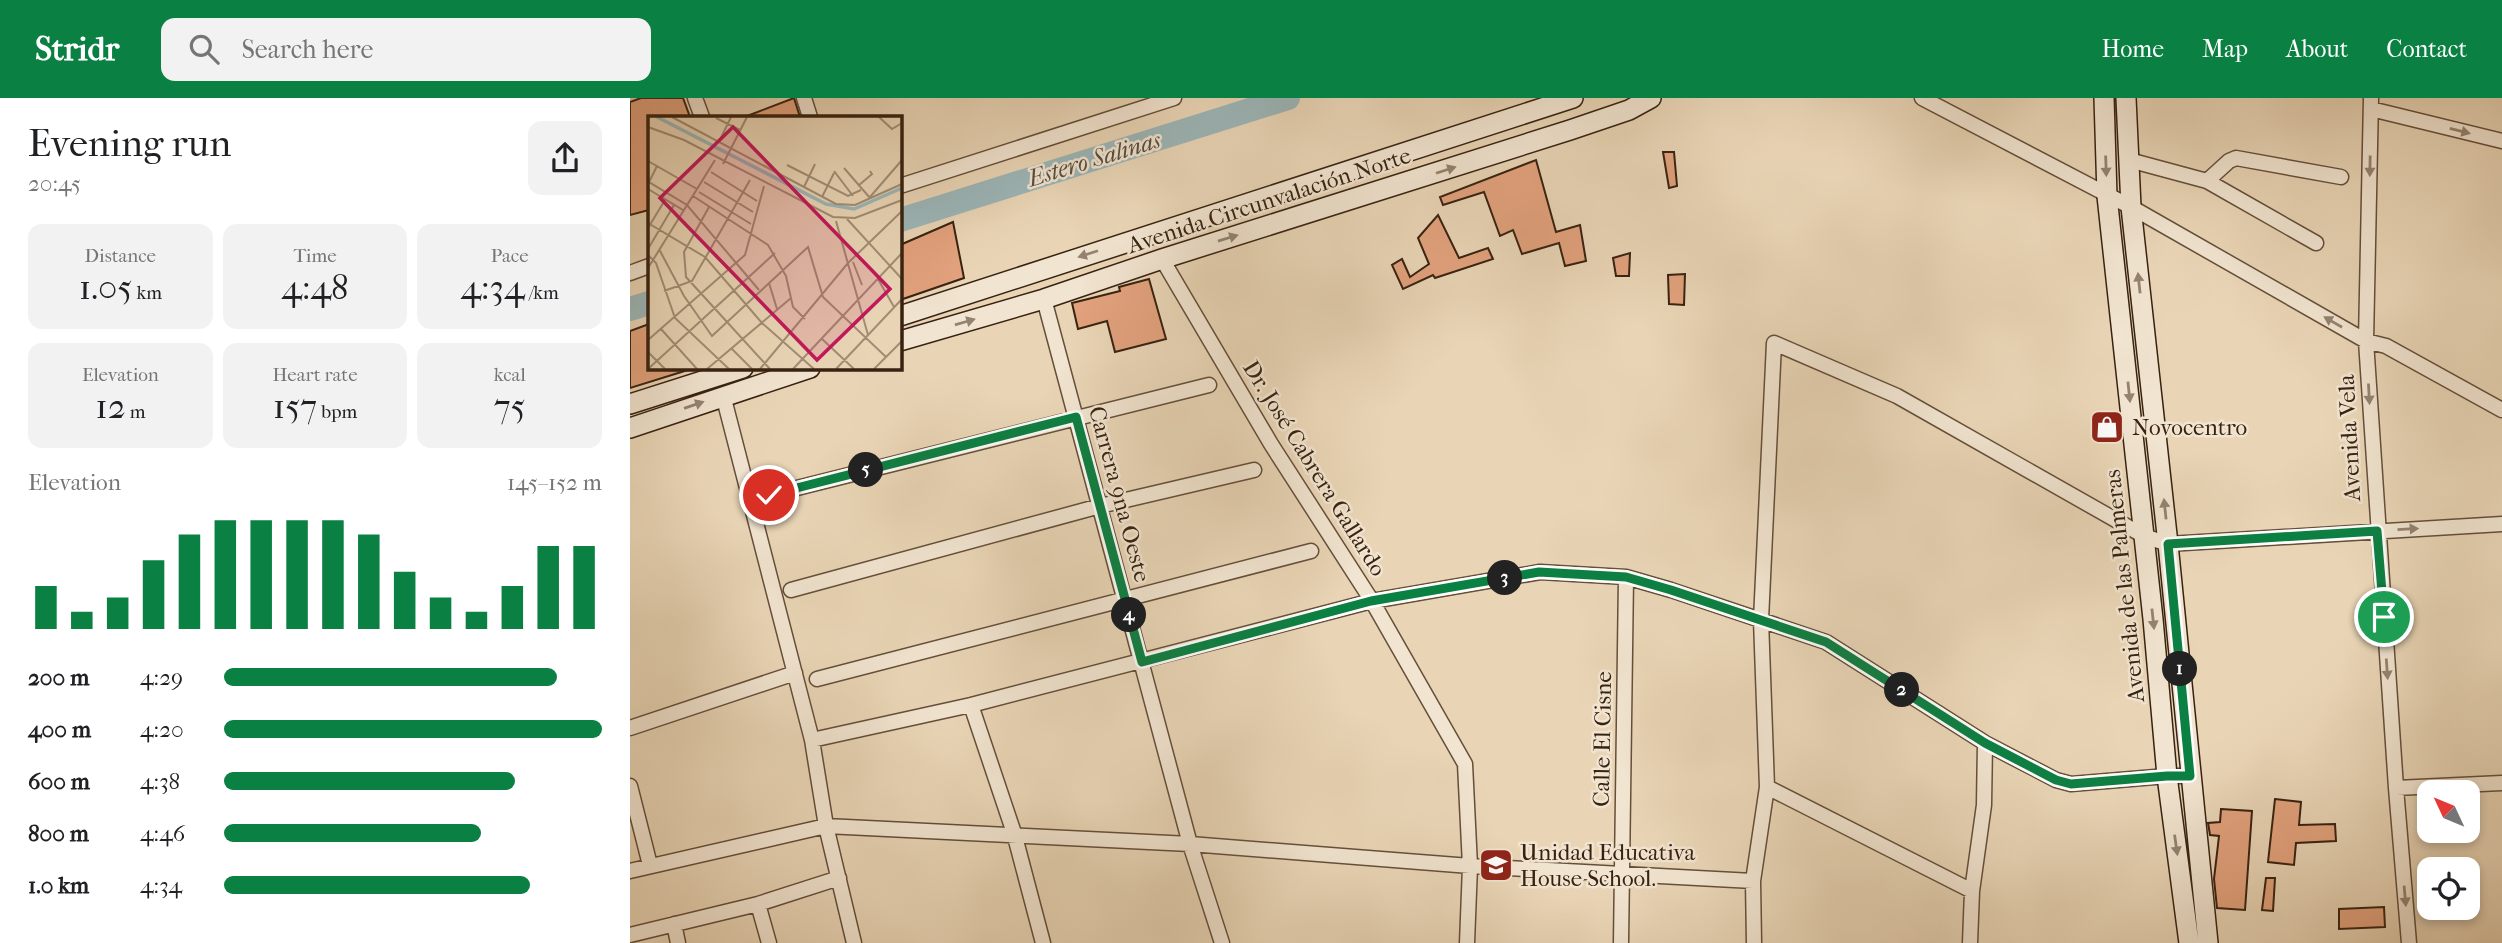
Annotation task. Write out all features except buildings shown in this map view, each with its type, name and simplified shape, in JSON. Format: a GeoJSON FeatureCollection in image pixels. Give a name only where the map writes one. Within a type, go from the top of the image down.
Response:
{"type":"FeatureCollection","features":[{"type":"Feature","properties":{"kind":"main road","name":"Avenida Circunvalación Norte"},"geometry":{"type":"LineString","coordinates":[[901,316],[1573,98]]}},
{"type":"Feature","properties":{"kind":"main road","name":"Avenida Circunvalación Norte"},"geometry":{"type":"LineString","coordinates":[[901,341],[1044,299],[1161,259],[1570,130],[1629,110],[1651,98]]}},
{"type":"Feature","properties":{"kind":"main road","name":"Avenida de las Palmeras"},"geometry":{"type":"LineString","coordinates":[[2104,98],[2107,196],[2167,776],[2189,943]]}},
{"type":"Feature","properties":{"kind":"main road","name":"Avenida de las Palmeras"},"geometry":{"type":"LineString","coordinates":[[2126,98],[2131,207],[2208,943]]}},
{"type":"Feature","properties":{"kind":"main road"},"geometry":{"type":"LineString","coordinates":[[1191,220],[1198,248]]}},
{"type":"Feature","properties":{"kind":"main road"},"geometry":{"type":"LineString","coordinates":[[630,404],[740,369]]}},
{"type":"Feature","properties":{"kind":"main road"},"geometry":{"type":"LineString","coordinates":[[630,428],[798,369]]}},
{"type":"Feature","properties":{"kind":"street"},"geometry":{"type":"LineString","coordinates":[[695,98],[702,116]]}},
{"type":"Feature","properties":{"kind":"street"},"geometry":{"type":"LineString","coordinates":[[804,98],[810,116]]}},
{"type":"Feature","properties":{"kind":"street"},"geometry":{"type":"LineString","coordinates":[[901,186],[1174,98]]}},
{"type":"Feature","properties":{"kind":"street"},"geometry":{"type":"LineString","coordinates":[[1922,98],[2131,207],[2366,341],[2386,346],[2502,410]]}},
{"type":"Feature","properties":{"kind":"street"},"geometry":{"type":"LineString","coordinates":[[2371,103],[2502,141]]}},
{"type":"Feature","properties":{"kind":"street","name":"Avenida Vela"},"geometry":{"type":"LineString","coordinates":[[2371,103],[2366,341],[2377,531],[2409,943]]}},
{"type":"Feature","properties":{"kind":"street"},"geometry":{"type":"LineString","coordinates":[[2207,181],[2236,158],[2341,177]]}},
{"type":"Feature","properties":{"kind":"street"},"geometry":{"type":"LineString","coordinates":[[2129,160],[2207,181],[2316,243]]}},
{"type":"Feature","properties":{"kind":"street"},"geometry":{"type":"LineString","coordinates":[[630,256],[638,270]]}},
{"type":"Feature","properties":{"kind":"street","name":"Dr. José Cabrera Gallardo"},"geometry":{"type":"LineString","coordinates":[[1161,259],[1271,444],[1371,601],[1465,764],[1470,866],[1467,943]]}},
{"type":"Feature","properties":{"kind":"street","name":"Carrera 9na Oeste"},"geometry":{"type":"LineString","coordinates":[[1044,299],[1190,844],[1222,943]]}},
{"type":"Feature","properties":{"kind":"street"},"geometry":{"type":"LineString","coordinates":[[1754,943],[1753,881],[1767,787],[1761,620],[1774,344],[1897,396],[2144,536],[2168,544],[2502,524]]}},
{"type":"Feature","properties":{"kind":"street"},"geometry":{"type":"LineString","coordinates":[[769,495],[1209,384]]}},
{"type":"Feature","properties":{"kind":"street"},"geometry":{"type":"LineString","coordinates":[[723,395],[812,740],[826,826],[854,943]]}},
{"type":"Feature","properties":{"kind":"street"},"geometry":{"type":"LineString","coordinates":[[792,590],[1100,506],[1254,470]]}},
{"type":"Feature","properties":{"kind":"street"},"geometry":{"type":"LineString","coordinates":[[817,679],[1311,551]]}},
{"type":"Feature","properties":{"kind":"street"},"geometry":{"type":"LineString","coordinates":[[812,740],[971,705],[1371,601],[1539,572],[1626,577],[1826,642],[1985,743],[2056,780],[2071,784],[2190,776]]}},
{"type":"Feature","properties":{"kind":"street","name":"Calle El Cisne"},"geometry":{"type":"LineString","coordinates":[[1621,943],[1626,577]]}},
{"type":"Feature","properties":{"kind":"street"},"geometry":{"type":"LineString","coordinates":[[630,727],[795,673]]}},
{"type":"Feature","properties":{"kind":"street"},"geometry":{"type":"LineString","coordinates":[[971,705],[1014,833],[1043,943]]}},
{"type":"Feature","properties":{"kind":"street"},"geometry":{"type":"LineString","coordinates":[[1970,943],[1972,891],[1984,805],[1985,743]]}},
{"type":"Feature","properties":{"kind":"street"},"geometry":{"type":"LineString","coordinates":[[2396,788],[2502,783]]}},
{"type":"Feature","properties":{"kind":"street"},"geometry":{"type":"LineString","coordinates":[[630,786],[650,866]]}},
{"type":"Feature","properties":{"kind":"street"},"geometry":{"type":"LineString","coordinates":[[1767,787],[1972,891]]}},
{"type":"Feature","properties":{"kind":"street"},"geometry":{"type":"LineString","coordinates":[[630,871],[826,826],[1014,833],[1623,876],[1753,881]]}},
{"type":"Feature","properties":{"kind":"street"},"geometry":{"type":"LineString","coordinates":[[630,935],[758,904],[839,878]]}},
{"type":"Feature","properties":{"kind":"street"},"geometry":{"type":"LineString","coordinates":[[758,904],[769,943]]}},
{"type":"Feature","properties":{"kind":"street"},"geometry":{"type":"LineString","coordinates":[[674,924],[678,943]]}},
{"type":"Feature","properties":{"kind":"waterway","name":"Estero Salinas"},"geometry":{"type":"LineString","coordinates":[[901,220],[1288,98]]}},
{"type":"Feature","properties":{"kind":"waterway","name":"Estero Salinas"},"geometry":{"type":"LineString","coordinates":[[630,309],[648,303]]}},
{"type":"Feature","properties":{"kind":"place","name":"Novocentro"},"geometry":{"type":"Point","coordinates":[2107,427]}},
{"type":"Feature","properties":{"kind":"place","name":"Unidad Educativa House School."},"geometry":{"type":"Point","coordinates":[1496,865]}},
{"type":"Feature","properties":{"kind":"route"},"geometry":{"type":"LineString","coordinates":[[769,495],[1076,417],[1142,662],[1371,601],[1539,572],[1626,577],[1826,642],[1985,743],[2056,780],[2071,784],[2190,776],[2168,544],[2377,531],[2384,617]]}}]}
